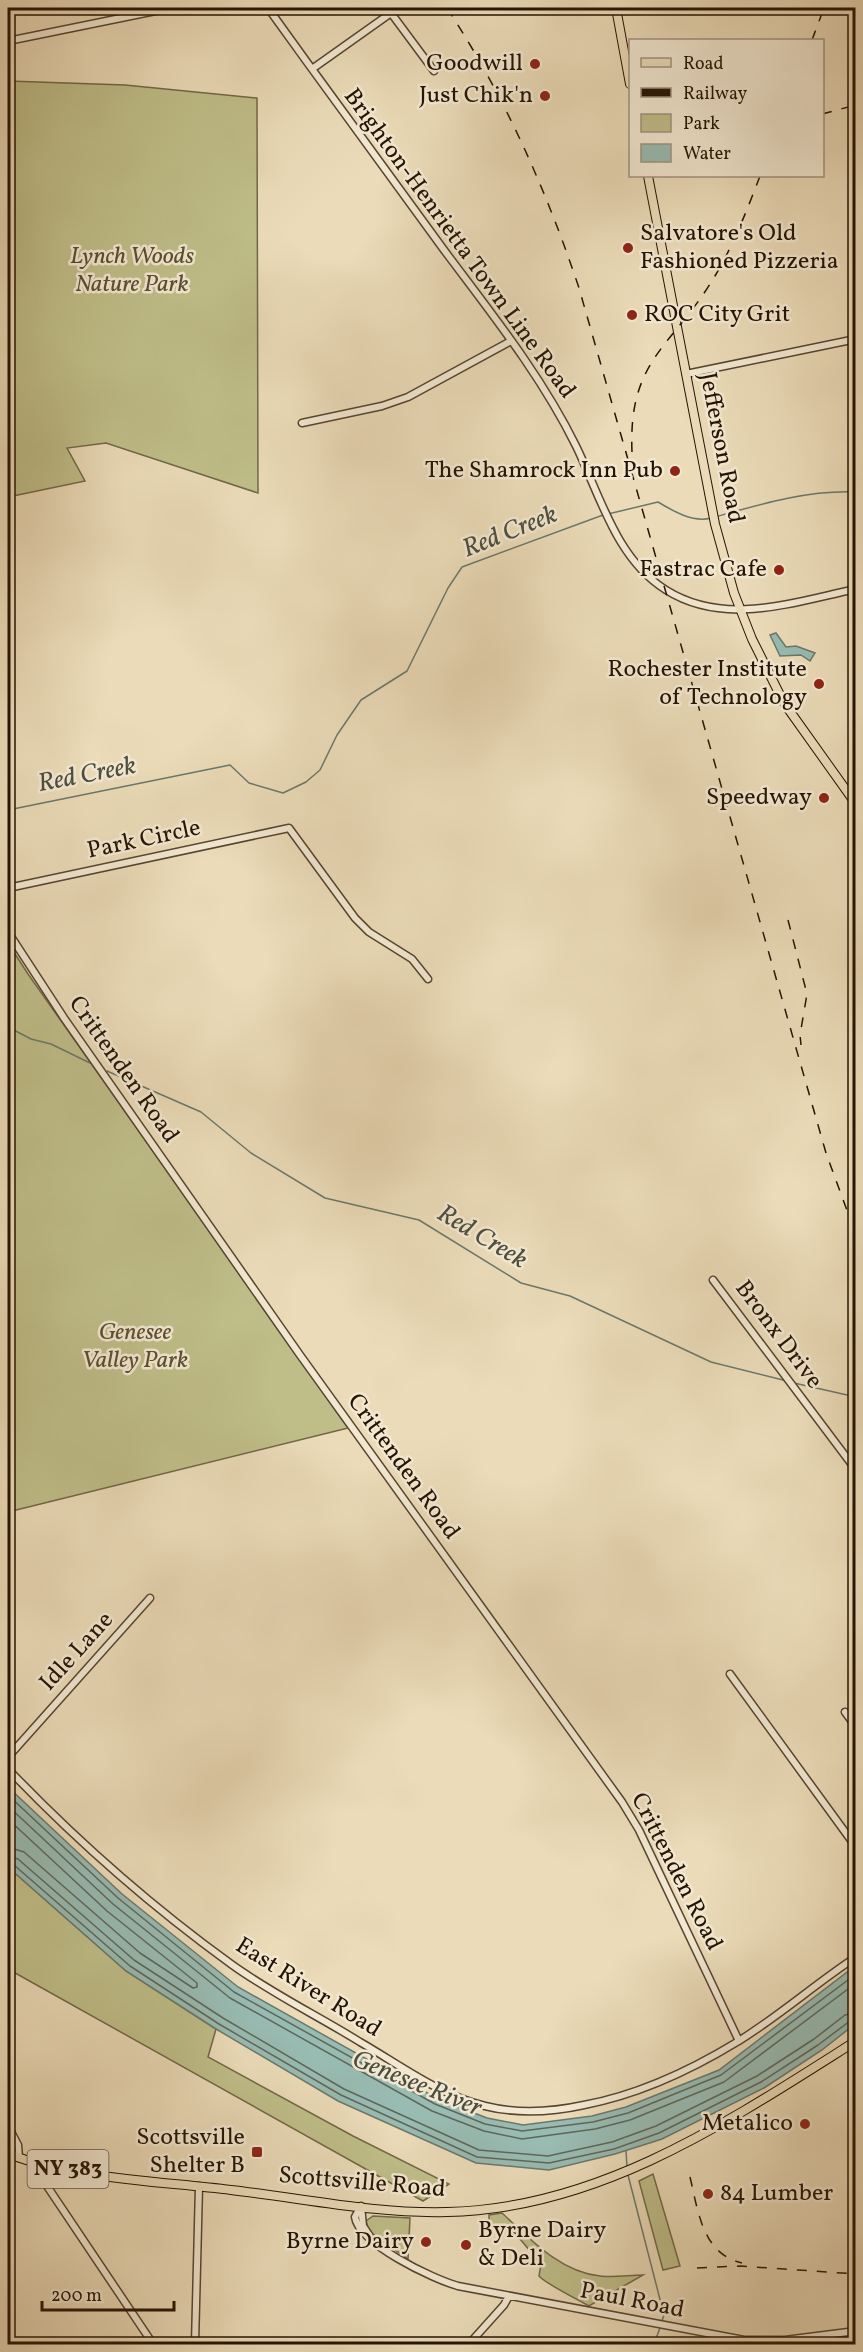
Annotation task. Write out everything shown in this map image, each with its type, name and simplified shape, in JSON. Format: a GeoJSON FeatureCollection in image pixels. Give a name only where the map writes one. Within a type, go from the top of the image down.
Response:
{"type":"FeatureCollection","features":[{"type":"Feature","properties":{"kind":"main road"},"geometry":{"type":"LineString","coordinates":[[616,8],[629,79]]}},
{"type":"Feature","properties":{"kind":"main road","name":"Jefferson Road"},"geometry":{"type":"LineString","coordinates":[[648,177],[715,524],[740,610],[759,655],[790,713],[855,804]]}},
{"type":"Feature","properties":{"kind":"main road","name":"Scottsville Road"},"geometry":{"type":"LineString","coordinates":[[8,2154],[41,2164],[361,2206],[428,2212],[490,2209],[553,2197],[634,2167],[756,2106],[855,2041]]}},
{"type":"Feature","properties":{"kind":"street"},"geometry":{"type":"LineString","coordinates":[[8,41],[170,8]]}},
{"type":"Feature","properties":{"kind":"street","name":"Brighton-Henrietta Town Line Road"},"geometry":{"type":"LineString","coordinates":[[268,8],[511,340],[560,416],[613,526],[636,564],[666,590],[704,607],[740,610],[855,589]]}},
{"type":"Feature","properties":{"kind":"street"},"geometry":{"type":"LineString","coordinates":[[312,69],[398,8]]}},
{"type":"Feature","properties":{"kind":"street"},"geometry":{"type":"LineString","coordinates":[[391,13],[434,71]]}},
{"type":"Feature","properties":{"kind":"street"},"geometry":{"type":"LineString","coordinates":[[686,374],[855,339]]}},
{"type":"Feature","properties":{"kind":"street"},"geometry":{"type":"LineString","coordinates":[[302,423],[382,406],[408,397],[511,340]]}},
{"type":"Feature","properties":{"kind":"street","name":"Park Circle"},"geometry":{"type":"LineString","coordinates":[[8,888],[289,828],[355,918],[369,932],[411,959],[428,979]]}},
{"type":"Feature","properties":{"kind":"street","name":"Crittenden Road"},"geometry":{"type":"LineString","coordinates":[[8,932],[64,1018],[284,1332],[622,1802],[643,1838],[739,2041]]}},
{"type":"Feature","properties":{"kind":"street","name":"Bronx Drive"},"geometry":{"type":"LineString","coordinates":[[713,1280],[855,1470]]}},
{"type":"Feature","properties":{"kind":"street","name":"Idle Lane"},"geometry":{"type":"LineString","coordinates":[[8,1757],[150,1598]]}},
{"type":"Feature","properties":{"kind":"street"},"geometry":{"type":"LineString","coordinates":[[730,1674],[855,1847]]}},
{"type":"Feature","properties":{"kind":"street"},"geometry":{"type":"LineString","coordinates":[[844,1712],[855,1727]]}},
{"type":"Feature","properties":{"kind":"street","name":"East River Road"},"geometry":{"type":"LineString","coordinates":[[8,1769],[114,1870],[233,1966],[443,2092],[497,2108],[533,2112],[585,2105],[645,2087],[707,2059],[739,2041],[855,1957]]}},
{"type":"Feature","properties":{"kind":"street"},"geometry":{"type":"LineString","coordinates":[[8,2126],[18,2142],[19,2158]]}},
{"type":"Feature","properties":{"kind":"street"},"geometry":{"type":"LineString","coordinates":[[41,2164],[42,2175],[47,2186],[153,2344]]}},
{"type":"Feature","properties":{"kind":"street"},"geometry":{"type":"LineString","coordinates":[[195,2344],[199,2186]]}},
{"type":"Feature","properties":{"kind":"street","name":"Paul Road"},"geometry":{"type":"LineString","coordinates":[[361,2206],[355,2217],[357,2225],[364,2234],[405,2263],[439,2280],[509,2296],[721,2336],[771,2341],[855,2331]]}},
{"type":"Feature","properties":{"kind":"street"},"geometry":{"type":"LineString","coordinates":[[469,2344],[509,2296]]}},
{"type":"Feature","properties":{"kind":"street"},"geometry":{"type":"LineString","coordinates":[[720,2344],[721,2336]]}},
{"type":"Feature","properties":{"kind":"green space","name":"Lynch Woods Nature Park"},"geometry":{"type":"Polygon","coordinates":[[[8,81],[125,85],[257,98],[258,493],[106,443],[67,448],[85,481],[8,497],[8,81]]]}},
{"type":"Feature","properties":{"kind":"green space","name":"Genesee Valley Park"},"geometry":{"type":"Polygon","coordinates":[[[8,943],[28,974],[348,1428],[8,1512],[8,943]]]}},
{"type":"Feature","properties":{"kind":"green space"},"geometry":{"type":"Polygon","coordinates":[[[8,1867],[126,1971],[216,2029],[208,2057],[353,2136],[449,2184],[423,2201],[8,1969],[8,1867]]]}},
{"type":"Feature","properties":{"kind":"green space"},"geometry":{"type":"Polygon","coordinates":[[[653,2174],[680,2266],[663,2270],[639,2181],[653,2174]]]}},
{"type":"Feature","properties":{"kind":"green space"},"geometry":{"type":"Polygon","coordinates":[[[502,2213],[546,2252],[572,2268],[605,2277],[643,2275],[589,2306],[539,2276],[541,2264],[515,2233],[489,2223],[489,2215],[502,2213]]]}},
{"type":"Feature","properties":{"kind":"green space"},"geometry":{"type":"Polygon","coordinates":[[[373,2216],[410,2218],[408,2259],[369,2231],[366,2221],[373,2216]]]}},
{"type":"Feature","properties":{"kind":"water"},"geometry":{"type":"Polygon","coordinates":[[[776,633],[786,647],[796,646],[815,653],[810,661],[801,655],[780,656],[770,635],[776,633]]]}},
{"type":"Feature","properties":{"kind":"water"},"geometry":{"type":"Polygon","coordinates":[[[8,1787],[122,1894],[238,1987],[438,2099],[487,2118],[523,2125],[592,2116],[626,2107],[719,2070],[855,1966],[855,2024],[822,2050],[764,2088],[662,2139],[615,2154],[549,2170],[476,2163],[338,2101],[216,2029],[126,1971],[8,1867],[8,1787]]]}},
{"type":"Feature","properties":{"kind":"waterway","name":"Red Creek"},"geometry":{"type":"LineString","coordinates":[[715,517],[802,496],[856,492]]}},
{"type":"Feature","properties":{"kind":"waterway","name":"Red Creek"},"geometry":{"type":"LineString","coordinates":[[608,514],[658,502],[690,518],[711,518]]}},
{"type":"Feature","properties":{"kind":"waterway","name":"Red Creek"},"geometry":{"type":"LineString","coordinates":[[8,810],[230,765],[249,783],[283,793],[306,782],[320,770],[337,735],[361,700],[407,671],[448,588],[462,567],[603,515]]}},
{"type":"Feature","properties":{"kind":"waterway","name":"Red Creek"},"geometry":{"type":"LineString","coordinates":[[8,1027],[90,1063]]}},
{"type":"Feature","properties":{"kind":"waterway","name":"Red Creek"},"geometry":{"type":"LineString","coordinates":[[107,1071],[201,1112],[251,1153],[325,1198],[419,1220],[521,1283],[570,1296],[711,1362],[787,1381]]}},
{"type":"Feature","properties":{"kind":"waterway","name":"Red Creek"},"geometry":{"type":"LineString","coordinates":[[794,1383],[856,1397]]}},
{"type":"Feature","properties":{"kind":"waterway"},"geometry":{"type":"LineString","coordinates":[[626,2151],[627,2167]]}},
{"type":"Feature","properties":{"kind":"waterway"},"geometry":{"type":"LineString","coordinates":[[628,2175],[664,2315],[662,2321]]}},
{"type":"Feature","properties":{"kind":"waterway"},"geometry":{"type":"LineString","coordinates":[[654,2344],[661,2325]]}},
{"type":"Feature","properties":{"kind":"railway"},"geometry":{"type":"LineString","coordinates":[[447,8],[487,75],[522,144],[538,179],[579,288],[826,1153],[856,1235]]}},
{"type":"Feature","properties":{"kind":"railway"},"geometry":{"type":"LineString","coordinates":[[812,39],[824,8]]}},
{"type":"Feature","properties":{"kind":"railway"},"geometry":{"type":"LineString","coordinates":[[824,113],[856,105]]}},
{"type":"Feature","properties":{"kind":"railway"},"geometry":{"type":"LineString","coordinates":[[632,452],[633,420],[637,395],[645,374],[656,355],[699,300],[722,264],[760,177]]}},
{"type":"Feature","properties":{"kind":"railway"},"geometry":{"type":"LineString","coordinates":[[788,920],[807,994],[800,1035],[801,1045]]}},
{"type":"Feature","properties":{"kind":"railway"},"geometry":{"type":"LineString","coordinates":[[690,2177],[699,2216],[710,2241],[729,2258],[742,2263]]}},
{"type":"Feature","properties":{"kind":"railway"},"geometry":{"type":"LineString","coordinates":[[697,2268],[740,2266],[856,2274]]}},
{"type":"Feature","properties":{"kind":"place","name":"Goodwill"},"geometry":{"type":"Point","coordinates":[535,64]}},
{"type":"Feature","properties":{"kind":"place","name":"Just Chik'n"},"geometry":{"type":"Point","coordinates":[545,96]}},
{"type":"Feature","properties":{"kind":"place","name":"Salvatore's Old Fashioned Pizzeria"},"geometry":{"type":"Point","coordinates":[628,248]}},
{"type":"Feature","properties":{"kind":"place","name":"ROC City Grit"},"geometry":{"type":"Point","coordinates":[632,315]}},
{"type":"Feature","properties":{"kind":"place","name":"The Shamrock Inn Pub"},"geometry":{"type":"Point","coordinates":[675,471]}},
{"type":"Feature","properties":{"kind":"place","name":"Fastrac Cafe"},"geometry":{"type":"Point","coordinates":[779,570]}},
{"type":"Feature","properties":{"kind":"place","name":"Rochester Institute of Technology"},"geometry":{"type":"Point","coordinates":[819,684]}},
{"type":"Feature","properties":{"kind":"place","name":"Speedway"},"geometry":{"type":"Point","coordinates":[824,798]}},
{"type":"Feature","properties":{"kind":"place","name":"Metalico"},"geometry":{"type":"Point","coordinates":[805,2124]}},
{"type":"Feature","properties":{"kind":"place","name":"Scottsville Shelter B"},"geometry":{"type":"Point","coordinates":[257,2152]}},
{"type":"Feature","properties":{"kind":"place","name":"84 Lumber"},"geometry":{"type":"Point","coordinates":[708,2194]}},
{"type":"Feature","properties":{"kind":"place","name":"Byrne Dairy"},"geometry":{"type":"Point","coordinates":[426,2242]}},
{"type":"Feature","properties":{"kind":"place","name":"Byrne Dairy & Deli"},"geometry":{"type":"Point","coordinates":[466,2245]}},
{"type":"Feature","properties":{"kind":"water label","name":"Genesee River"},"geometry":{"type":"Point","coordinates":[417,2084]}}]}
